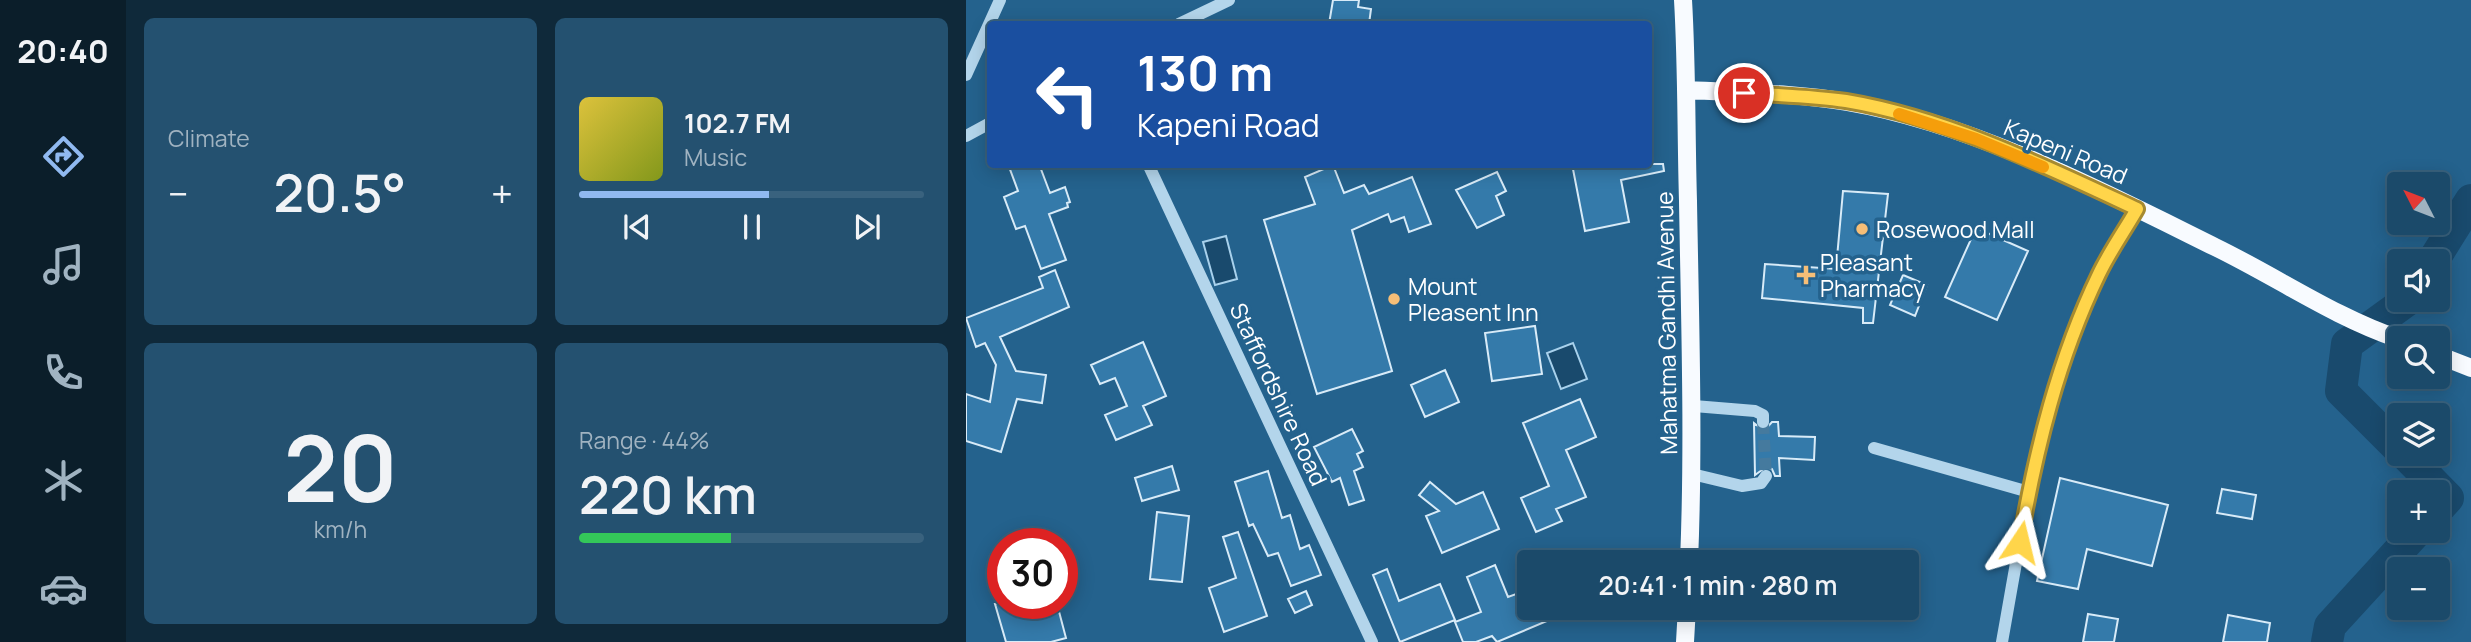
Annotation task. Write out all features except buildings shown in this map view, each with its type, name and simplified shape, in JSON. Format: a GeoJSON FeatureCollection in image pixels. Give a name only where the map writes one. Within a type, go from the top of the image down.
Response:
{"type":"FeatureCollection","features":[{"type":"Feature","properties":{"kind":"main road","name":"Mahatma Gandhi Avenue"},"geometry":{"type":"LineString","coordinates":[[1683,0],[1688,90],[1694,406],[1689,550]]}},
{"type":"Feature","properties":{"kind":"main road","name":"Kapeni Road"},"geometry":{"type":"LineString","coordinates":[[1688,90],[1845,101],[1915,117],[1989,144],[2137,209],[2218,248],[2361,326],[2387,336]]}},
{"type":"Feature","properties":{"kind":"main road"},"geometry":{"type":"LineString","coordinates":[[2450,360],[2471,368]]}},
{"type":"Feature","properties":{"kind":"main road"},"geometry":{"type":"LineString","coordinates":[[1685,642],[1686,620]]}},
{"type":"Feature","properties":{"kind":"street"},"geometry":{"type":"LineString","coordinates":[[986,0],[1000,3],[992,21]]}},
{"type":"Feature","properties":{"kind":"street"},"geometry":{"type":"LineString","coordinates":[[1185,21],[1229,0]]}},
{"type":"Feature","properties":{"kind":"street"},"geometry":{"type":"LineString","coordinates":[[966,75],[987,31]]}},
{"type":"Feature","properties":{"kind":"street"},"geometry":{"type":"LineString","coordinates":[[966,136],[987,124]]}},
{"type":"Feature","properties":{"kind":"street","name":"Staffordshire Road"},"geometry":{"type":"LineString","coordinates":[[1150,168],[1372,642]]}},
{"type":"Feature","properties":{"kind":"street"},"geometry":{"type":"LineString","coordinates":[[2002,642],[2029,492],[2057,375],[2101,271],[2137,209]]}},
{"type":"Feature","properties":{"kind":"street"},"geometry":{"type":"LineString","coordinates":[[1694,406],[1755,411],[1763,415],[1763,422]]}},
{"type":"Feature","properties":{"kind":"street"},"geometry":{"type":"LineString","coordinates":[[1874,448],[2029,492]]}},
{"type":"Feature","properties":{"kind":"street"},"geometry":{"type":"LineString","coordinates":[[1692,474],[1742,486],[1761,484],[1766,477]]}},
{"type":"Feature","properties":{"kind":"water"},"geometry":{"type":"Polygon","coordinates":[[[1226,236],[1237,279],[1215,285],[1203,242],[1226,236]]]}},
{"type":"Feature","properties":{"kind":"water"},"geometry":{"type":"Polygon","coordinates":[[[1573,343],[1587,379],[1561,389],[1547,353],[1573,343]]]}},
{"type":"Feature","properties":{"kind":"waterway"},"geometry":{"type":"LineString","coordinates":[[2440,249],[2471,200]]}},
{"type":"Feature","properties":{"kind":"waterway"},"geometry":{"type":"LineString","coordinates":[[2387,437],[2341,391],[2347,344],[2391,312]]}},
{"type":"Feature","properties":{"kind":"waterway"},"geometry":{"type":"LineString","coordinates":[[2417,466],[2430,480]]}},
{"type":"Feature","properties":{"kind":"waterway"},"geometry":{"type":"LineString","coordinates":[[2327,642],[2330,626],[2406,543]]}},
{"type":"Feature","properties":{"kind":"tunnel"},"geometry":{"type":"LineString","coordinates":[[1763,422],[1766,476]]}},
{"type":"Feature","properties":{"kind":"slow traffic"},"geometry":{"type":"LineString","coordinates":[[1899,114],[1976,139],[2043,167]]}},
{"type":"Feature","properties":{"kind":"place","name":"Rosewood Mall"},"geometry":{"type":"Point","coordinates":[1862,229]}},
{"type":"Feature","properties":{"kind":"place","name":"Pleasant Pharmacy"},"geometry":{"type":"Point","coordinates":[1806,275]}},
{"type":"Feature","properties":{"kind":"place","name":"Mount Pleasent Inn"},"geometry":{"type":"Point","coordinates":[1394,299]}},
{"type":"Feature","properties":{"kind":"route"},"geometry":{"type":"LineString","coordinates":[[1744,93],[1845,101],[1915,117],[1976,139],[2137,209],[2101,271],[2057,375],[2020,542]]}}]}
